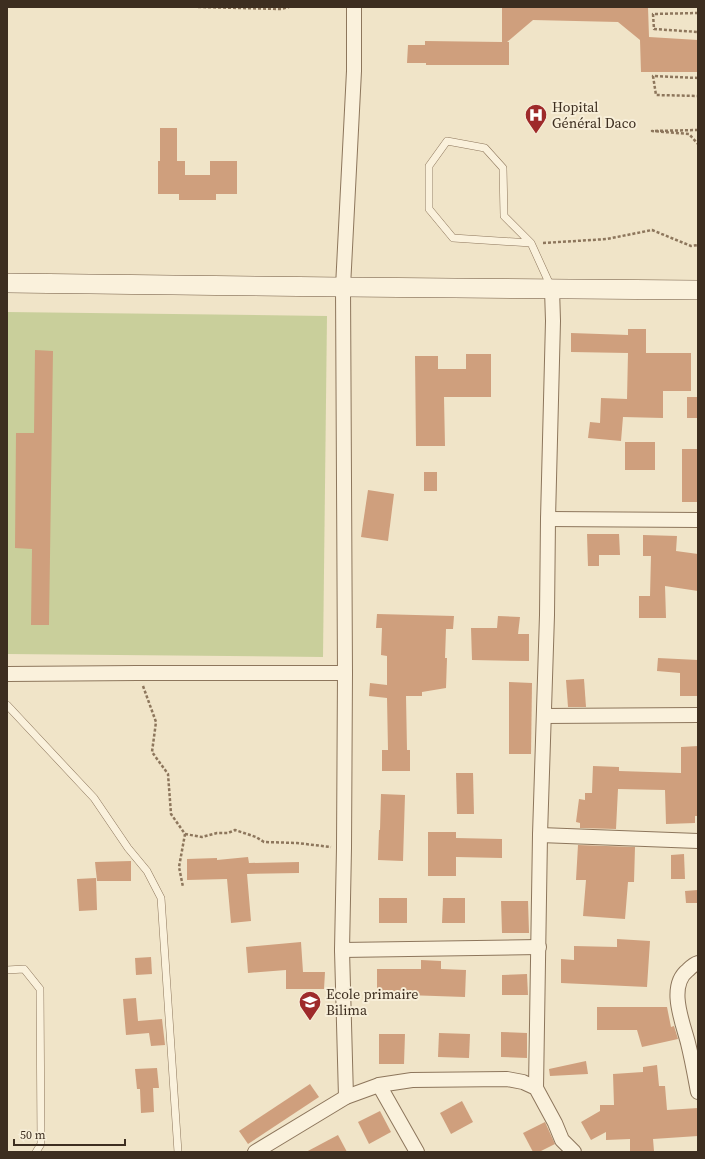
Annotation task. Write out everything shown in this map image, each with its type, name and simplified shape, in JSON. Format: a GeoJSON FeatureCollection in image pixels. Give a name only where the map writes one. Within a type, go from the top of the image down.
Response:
{"type":"FeatureCollection","features":[{"type":"Feature","properties":{"kind":"street"},"geometry":{"type":"LineString","coordinates":[[346,1097],[342,950],[345,673],[343,287],[354,72],[354,7]]}},
{"type":"Feature","properties":{"kind":"street"},"geometry":{"type":"LineString","coordinates":[[7,283],[698,290]]}},
{"type":"Feature","properties":{"kind":"street"},"geometry":{"type":"LineString","coordinates":[[552,288],[553,321],[547,615],[540,835],[536,1088],[555,1123],[562,1140],[574,1152]]}},
{"type":"Feature","properties":{"kind":"street"},"geometry":{"type":"LineString","coordinates":[[548,519],[698,520]]}},
{"type":"Feature","properties":{"kind":"street"},"geometry":{"type":"LineString","coordinates":[[7,674],[345,673]]}},
{"type":"Feature","properties":{"kind":"street"},"geometry":{"type":"LineString","coordinates":[[544,716],[698,715]]}},
{"type":"Feature","properties":{"kind":"street"},"geometry":{"type":"LineString","coordinates":[[540,835],[698,841]]}},
{"type":"Feature","properties":{"kind":"street"},"geometry":{"type":"LineString","coordinates":[[342,950],[539,947]]}},
{"type":"Feature","properties":{"kind":"street"},"geometry":{"type":"LineString","coordinates":[[698,964],[695,964],[682,974],[677,992],[680,1013],[698,1092]]}},
{"type":"Feature","properties":{"kind":"street"},"geometry":{"type":"LineString","coordinates":[[255,1152],[346,1097],[379,1085],[412,1080],[507,1079],[523,1082],[536,1088]]}},
{"type":"Feature","properties":{"kind":"street"},"geometry":{"type":"LineString","coordinates":[[379,1085],[417,1152]]}},
{"type":"Feature","properties":{"kind":"lane"},"geometry":{"type":"LineString","coordinates":[[531,243],[453,238],[429,210],[429,166],[447,141],[485,148],[503,168],[504,216],[531,243],[552,288]]}},
{"type":"Feature","properties":{"kind":"lane"},"geometry":{"type":"LineString","coordinates":[[7,705],[94,798],[128,848],[147,871],[161,898],[178,1152]]}},
{"type":"Feature","properties":{"kind":"lane"},"geometry":{"type":"LineString","coordinates":[[7,970],[24,969],[40,989],[42,1144],[36,1152]]}},
{"type":"Feature","properties":{"kind":"path"},"geometry":{"type":"LineString","coordinates":[[198,7],[281,9],[289,7]]}},
{"type":"Feature","properties":{"kind":"path"},"geometry":{"type":"LineString","coordinates":[[698,13],[653,14],[654,29],[698,32]]}},
{"type":"Feature","properties":{"kind":"path"},"geometry":{"type":"LineString","coordinates":[[698,78],[653,76],[656,95],[698,96]]}},
{"type":"Feature","properties":{"kind":"path"},"geometry":{"type":"LineString","coordinates":[[698,130],[652,131],[689,134],[698,144]]}},
{"type":"Feature","properties":{"kind":"path"},"geometry":{"type":"LineString","coordinates":[[531,243],[607,239],[652,230],[691,246],[698,245]]}},
{"type":"Feature","properties":{"kind":"path"},"geometry":{"type":"LineString","coordinates":[[137,673],[156,722],[152,752],[168,774],[170,814],[185,834],[202,837],[217,833],[228,833],[235,830],[256,837],[264,842],[297,843],[312,846],[344,848]]}},
{"type":"Feature","properties":{"kind":"path"},"geometry":{"type":"LineString","coordinates":[[183,887],[178,866],[185,834]]}},
{"type":"Feature","properties":{"kind":"green space"},"geometry":{"type":"Polygon","coordinates":[[[7,312],[327,316],[323,657],[7,654],[7,312]]]}},
{"type":"Feature","properties":{"kind":"building"},"geometry":{"type":"Polygon","coordinates":[[[502,7],[648,7],[649,37],[698,40],[698,72],[641,72],[640,40],[618,22],[533,20],[507,42],[509,42],[509,65],[426,65],[426,63],[407,63],[408,45],[425,45],[425,41],[502,42],[502,7]]]}},
{"type":"Feature","properties":{"kind":"building"},"geometry":{"type":"Polygon","coordinates":[[[160,128],[177,128],[177,161],[185,161],[185,175],[210,175],[210,161],[237,161],[237,194],[216,194],[216,200],[179,200],[179,194],[158,194],[160,128]]]}},
{"type":"Feature","properties":{"kind":"building"},"geometry":{"type":"Polygon","coordinates":[[[628,329],[646,329],[646,353],[691,353],[691,391],[663,391],[663,418],[623,417],[621,441],[588,438],[590,422],[600,423],[601,398],[627,399],[628,353],[571,352],[571,333],[628,335],[628,329]]]}},
{"type":"Feature","properties":{"kind":"building"},"geometry":{"type":"Polygon","coordinates":[[[35,350],[53,351],[49,625],[31,625],[32,549],[15,548],[16,433],[34,433],[35,350]]]}},
{"type":"Feature","properties":{"kind":"building"},"geometry":{"type":"Polygon","coordinates":[[[466,354],[491,354],[491,397],[444,397],[445,446],[416,446],[415,356],[438,356],[438,369],[466,369],[466,354]]]}},
{"type":"Feature","properties":{"kind":"building"},"geometry":{"type":"Polygon","coordinates":[[[687,397],[698,397],[698,418],[687,418],[687,397]]]}},
{"type":"Feature","properties":{"kind":"building"},"geometry":{"type":"Polygon","coordinates":[[[625,442],[655,442],[655,470],[625,470],[625,442]]]}},
{"type":"Feature","properties":{"kind":"building"},"geometry":{"type":"Polygon","coordinates":[[[682,449],[698,449],[698,502],[682,502],[682,449]]]}},
{"type":"Feature","properties":{"kind":"building"},"geometry":{"type":"Polygon","coordinates":[[[424,472],[437,472],[437,491],[424,491],[424,472]]]}},
{"type":"Feature","properties":{"kind":"building"},"geometry":{"type":"Polygon","coordinates":[[[368,490],[394,494],[388,541],[361,537],[368,490]]]}},
{"type":"Feature","properties":{"kind":"building"},"geometry":{"type":"Polygon","coordinates":[[[587,534],[619,534],[620,555],[599,555],[599,566],[588,566],[587,534]]]}},
{"type":"Feature","properties":{"kind":"building"},"geometry":{"type":"Polygon","coordinates":[[[643,535],[677,536],[676,551],[698,554],[698,591],[665,586],[666,618],[639,618],[639,596],[650,596],[651,556],[643,556],[643,535]]]}},
{"type":"Feature","properties":{"kind":"building"},"geometry":{"type":"Polygon","coordinates":[[[377,614],[454,616],[453,629],[446,629],[446,688],[422,692],[422,696],[406,696],[407,750],[410,750],[410,771],[382,771],[382,750],[388,750],[387,698],[369,696],[370,683],[387,685],[387,656],[381,655],[382,628],[376,628],[377,614]]]}},
{"type":"Feature","properties":{"kind":"building"},"geometry":{"type":"Polygon","coordinates":[[[498,616],[520,617],[518,634],[529,634],[529,661],[472,660],[471,628],[497,628],[498,616]]]}},
{"type":"Feature","properties":{"kind":"building"},"geometry":{"type":"Polygon","coordinates":[[[658,658],[698,660],[698,696],[680,696],[680,673],[657,671],[658,658]]]}},
{"type":"Feature","properties":{"kind":"building"},"geometry":{"type":"Polygon","coordinates":[[[584,679],[586,707],[568,707],[566,680],[584,679]]]}},
{"type":"Feature","properties":{"kind":"building"},"geometry":{"type":"Polygon","coordinates":[[[509,682],[532,683],[531,754],[509,754],[509,682]]]}},
{"type":"Feature","properties":{"kind":"building"},"geometry":{"type":"Polygon","coordinates":[[[698,746],[698,816],[695,816],[695,823],[666,824],[665,790],[618,789],[616,829],[580,828],[580,823],[576,822],[579,799],[585,800],[585,793],[592,793],[593,766],[619,767],[619,771],[681,773],[681,747],[698,746]]]}},
{"type":"Feature","properties":{"kind":"building"},"geometry":{"type":"Polygon","coordinates":[[[456,773],[473,773],[474,814],[457,814],[456,773]]]}},
{"type":"Feature","properties":{"kind":"building"},"geometry":{"type":"Polygon","coordinates":[[[381,794],[405,795],[403,861],[378,860],[381,794]]]}},
{"type":"Feature","properties":{"kind":"building"},"geometry":{"type":"Polygon","coordinates":[[[428,832],[456,832],[456,838],[502,839],[502,858],[456,857],[456,876],[428,876],[428,832]]]}},
{"type":"Feature","properties":{"kind":"building"},"geometry":{"type":"Polygon","coordinates":[[[578,845],[635,847],[634,882],[628,882],[625,919],[583,916],[586,880],[576,880],[578,845]]]}},
{"type":"Feature","properties":{"kind":"building"},"geometry":{"type":"Polygon","coordinates":[[[684,854],[685,879],[671,879],[671,855],[684,854]]]}},
{"type":"Feature","properties":{"kind":"building"},"geometry":{"type":"Polygon","coordinates":[[[248,857],[249,863],[299,862],[299,873],[247,874],[251,921],[231,923],[227,879],[187,880],[187,859],[217,858],[217,860],[248,857]]]}},
{"type":"Feature","properties":{"kind":"building"},"geometry":{"type":"Polygon","coordinates":[[[131,861],[131,881],[97,881],[95,862],[131,861]]]}},
{"type":"Feature","properties":{"kind":"building"},"geometry":{"type":"Polygon","coordinates":[[[96,878],[97,910],[79,911],[77,879],[96,878]]]}},
{"type":"Feature","properties":{"kind":"building"},"geometry":{"type":"Polygon","coordinates":[[[698,890],[698,903],[686,903],[685,891],[698,890]]]}},
{"type":"Feature","properties":{"kind":"building"},"geometry":{"type":"Polygon","coordinates":[[[379,898],[407,898],[407,923],[379,923],[379,898]]]}},
{"type":"Feature","properties":{"kind":"building"},"geometry":{"type":"Polygon","coordinates":[[[443,898],[465,898],[465,923],[442,923],[443,898]]]}},
{"type":"Feature","properties":{"kind":"building"},"geometry":{"type":"Polygon","coordinates":[[[501,901],[528,901],[529,933],[502,933],[501,901]]]}},
{"type":"Feature","properties":{"kind":"building"},"geometry":{"type":"Polygon","coordinates":[[[617,939],[650,941],[647,987],[561,983],[561,959],[574,960],[574,946],[617,947],[617,939]]]}},
{"type":"Feature","properties":{"kind":"building"},"geometry":{"type":"Polygon","coordinates":[[[301,942],[303,972],[325,972],[324,989],[286,989],[286,970],[248,973],[246,947],[301,942]]]}},
{"type":"Feature","properties":{"kind":"building"},"geometry":{"type":"Polygon","coordinates":[[[151,957],[152,974],[136,975],[135,958],[151,957]]]}},
{"type":"Feature","properties":{"kind":"building"},"geometry":{"type":"Polygon","coordinates":[[[421,960],[441,961],[441,969],[466,970],[465,997],[406,995],[406,997],[377,997],[377,969],[421,969],[421,960]]]}},
{"type":"Feature","properties":{"kind":"building"},"geometry":{"type":"Polygon","coordinates":[[[527,974],[528,995],[502,995],[502,975],[527,974]]]}},
{"type":"Feature","properties":{"kind":"building"},"geometry":{"type":"Polygon","coordinates":[[[136,998],[138,1021],[162,1019],[165,1045],[151,1046],[149,1033],[126,1035],[123,999],[136,998]]]}},
{"type":"Feature","properties":{"kind":"building"},"geometry":{"type":"Polygon","coordinates":[[[597,1007],[667,1007],[671,1027],[674,1026],[678,1039],[642,1047],[637,1030],[597,1030],[597,1007]]]}},
{"type":"Feature","properties":{"kind":"building"},"geometry":{"type":"Polygon","coordinates":[[[501,1032],[527,1033],[527,1058],[501,1057],[501,1032]]]}},
{"type":"Feature","properties":{"kind":"building"},"geometry":{"type":"Polygon","coordinates":[[[439,1033],[470,1034],[469,1058],[438,1057],[439,1033]]]}},
{"type":"Feature","properties":{"kind":"building"},"geometry":{"type":"Polygon","coordinates":[[[379,1034],[405,1034],[404,1064],[379,1064],[379,1034]]]}},
{"type":"Feature","properties":{"kind":"building"},"geometry":{"type":"Polygon","coordinates":[[[586,1061],[588,1074],[550,1076],[549,1069],[586,1061]]]}},
{"type":"Feature","properties":{"kind":"building"},"geometry":{"type":"Polygon","coordinates":[[[657,1065],[659,1086],[665,1086],[667,1110],[698,1108],[698,1136],[653,1139],[654,1151],[630,1151],[630,1139],[606,1140],[606,1132],[591,1140],[581,1122],[600,1111],[600,1105],[614,1105],[613,1074],[643,1072],[643,1067],[657,1065]]]}},
{"type":"Feature","properties":{"kind":"building"},"geometry":{"type":"Polygon","coordinates":[[[157,1068],[159,1088],[153,1088],[154,1112],[141,1113],[140,1089],[137,1089],[135,1069],[157,1068]]]}},
{"type":"Feature","properties":{"kind":"building"},"geometry":{"type":"Polygon","coordinates":[[[310,1084],[319,1097],[248,1144],[239,1131],[310,1084]]]}},
{"type":"Feature","properties":{"kind":"building"},"geometry":{"type":"Polygon","coordinates":[[[462,1101],[473,1122],[451,1134],[440,1113],[462,1101]]]}},
{"type":"Feature","properties":{"kind":"building"},"geometry":{"type":"Polygon","coordinates":[[[380,1111],[391,1132],[369,1144],[358,1122],[380,1111]]]}},
{"type":"Feature","properties":{"kind":"building"},"geometry":{"type":"Polygon","coordinates":[[[545,1122],[555,1144],[539,1152],[533,1152],[523,1133],[545,1122]]]}},
{"type":"Feature","properties":{"kind":"building"},"geometry":{"type":"Polygon","coordinates":[[[338,1135],[347,1152],[306,1152],[338,1135]]]}},
{"type":"Feature","properties":{"kind":"place","name":"Hopital Général Daco"},"geometry":{"type":"Point","coordinates":[536,134]}},
{"type":"Feature","properties":{"kind":"place","name":"Ecole primaire Bilima"},"geometry":{"type":"Point","coordinates":[310,1022]}}]}
